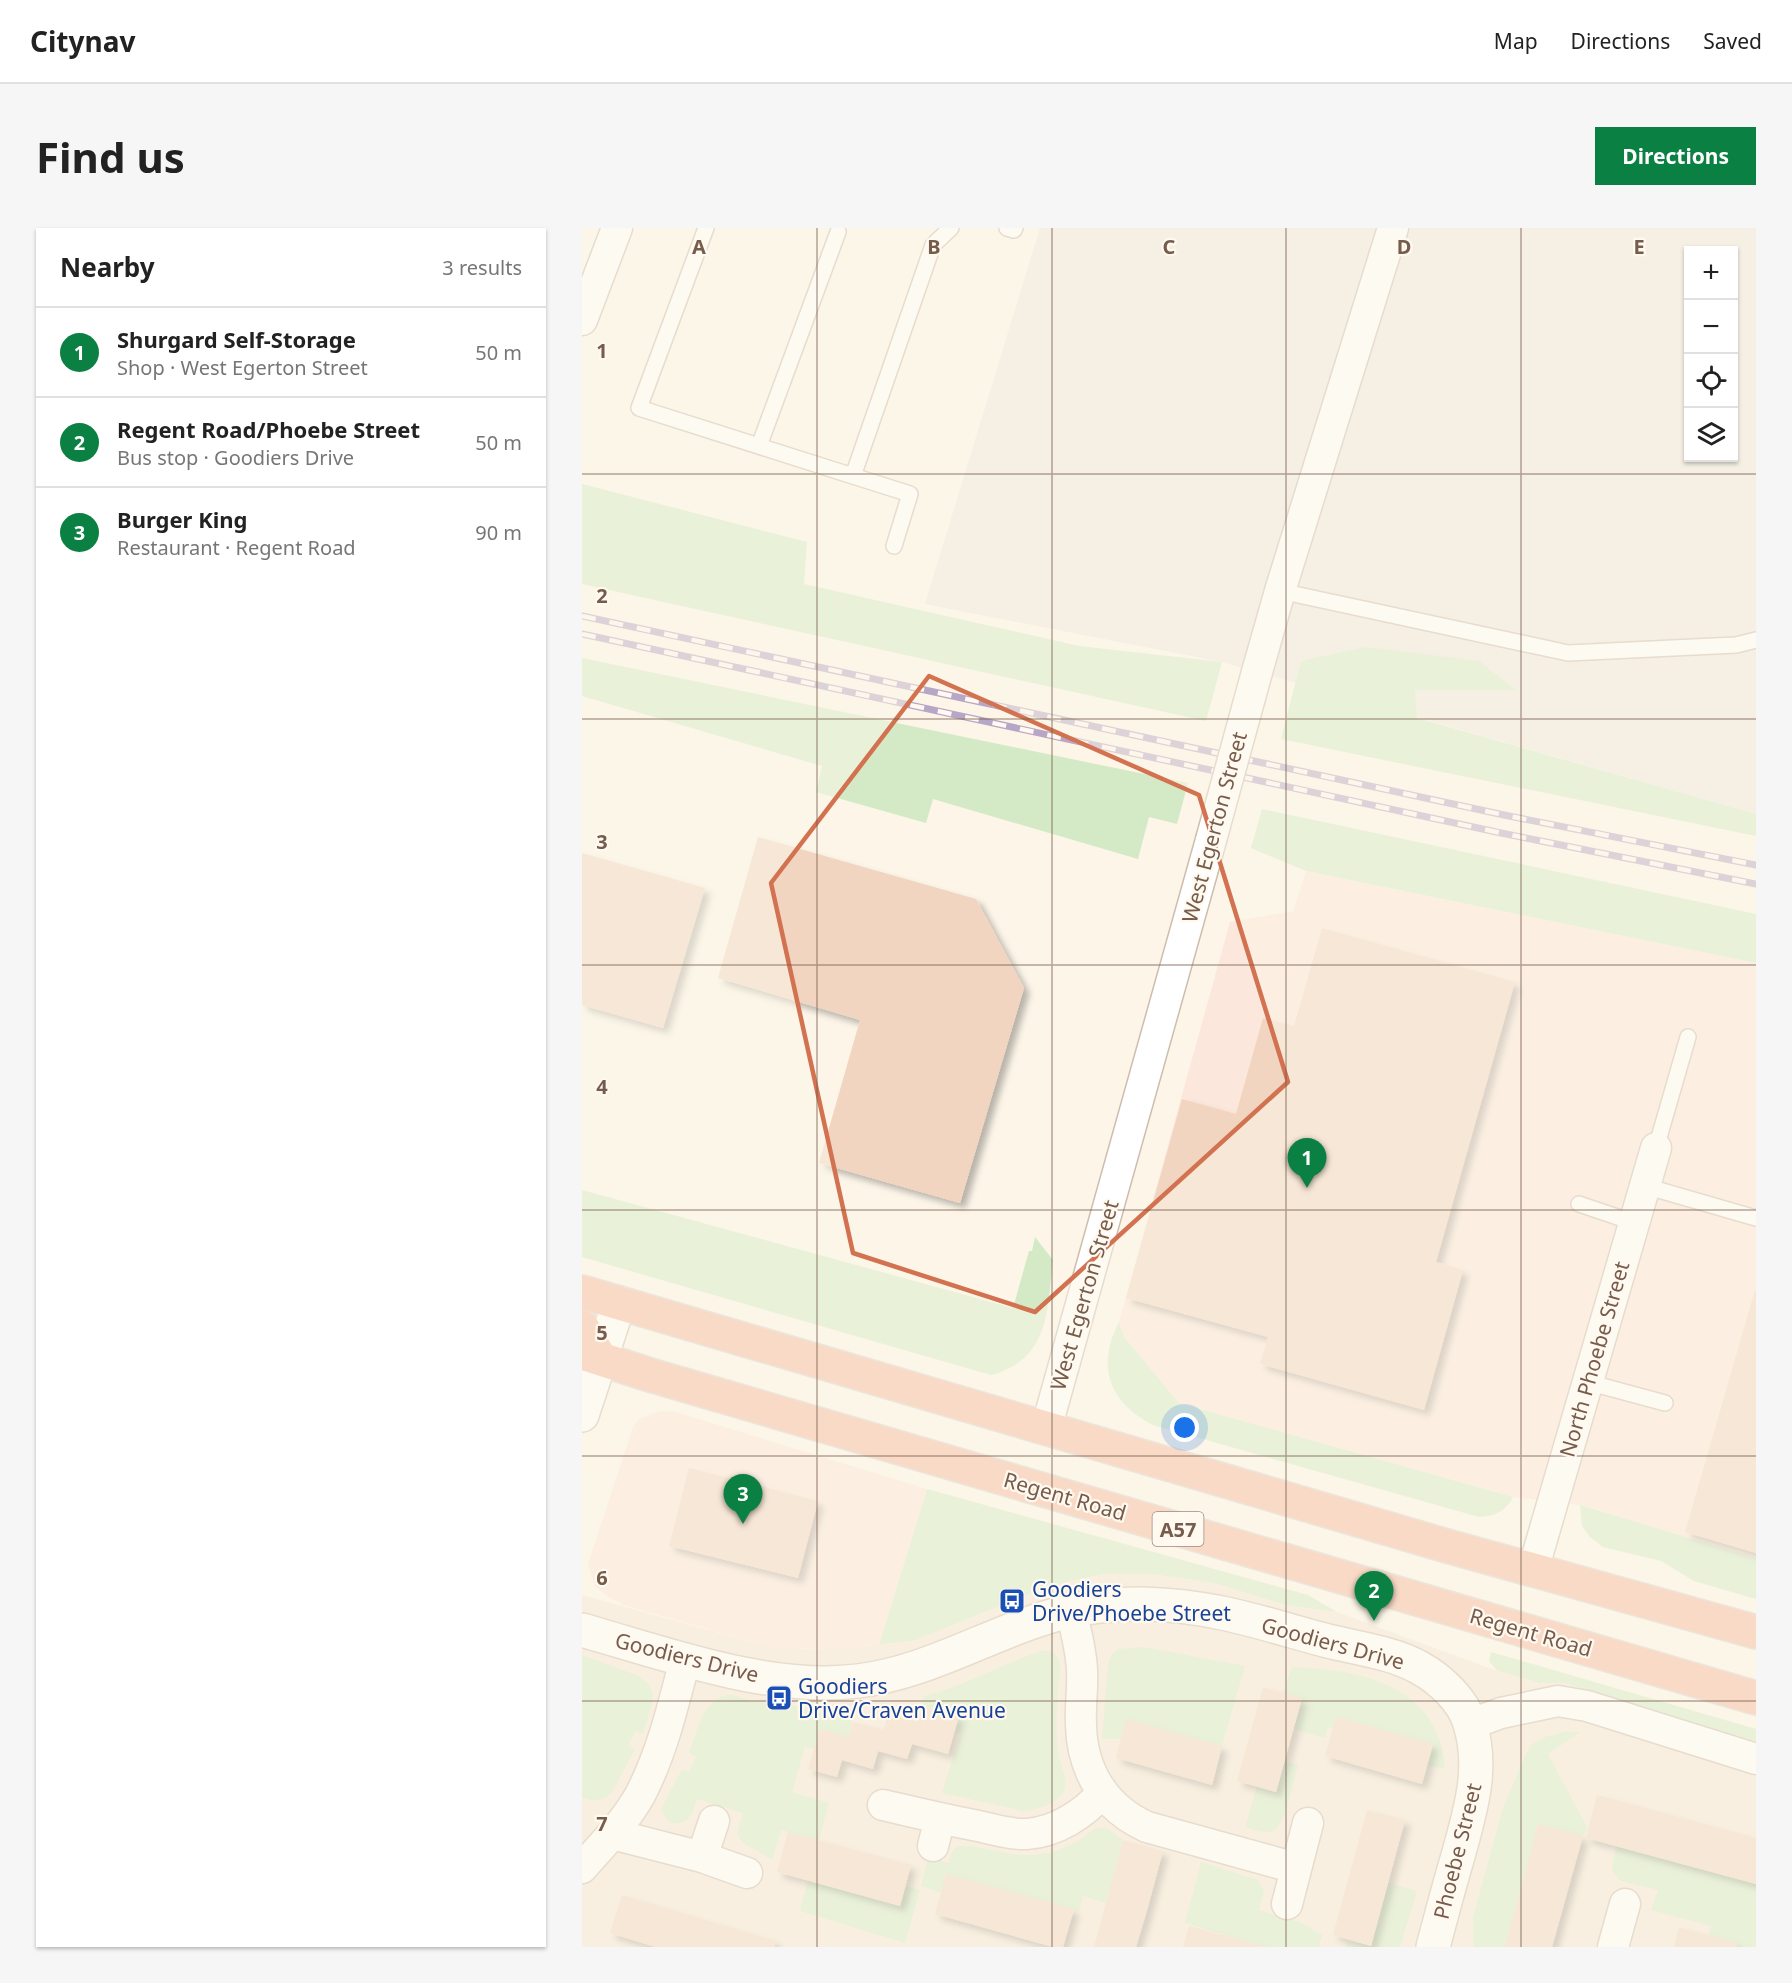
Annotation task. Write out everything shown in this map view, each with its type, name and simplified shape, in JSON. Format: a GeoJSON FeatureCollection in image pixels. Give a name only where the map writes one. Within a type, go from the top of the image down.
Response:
{"type":"FeatureCollection","features":[{"type":"Feature","properties":{"kind":"highway"},"geometry":{"type":"LineString","coordinates":[[582,1292],[1046,1430],[1756,1632]]}},
{"type":"Feature","properties":{"kind":"highway"},"geometry":{"type":"LineString","coordinates":[[582,1327],[591,1355]]}},
{"type":"Feature","properties":{"kind":"highway","name":"Regent Road"},"geometry":{"type":"LineString","coordinates":[[591,1355],[650,1375],[1756,1698]]}},
{"type":"Feature","properties":{"kind":"street"},"geometry":{"type":"LineString","coordinates":[[582,320],[617,228]]}},
{"type":"Feature","properties":{"kind":"street","name":"West Egerton Street"},"geometry":{"type":"LineString","coordinates":[[1046,1430],[1280,591],[1393,228]]}},
{"type":"Feature","properties":{"kind":"street","name":"North Phoebe Street"},"geometry":{"type":"LineString","coordinates":[[1533,1570],[1656,1148]]}},
{"type":"Feature","properties":{"kind":"street"},"geometry":{"type":"LineString","coordinates":[[582,1414],[591,1355],[619,1303]]}},
{"type":"Feature","properties":{"kind":"street","name":"Goodiers Drive"},"geometry":{"type":"LineString","coordinates":[[582,1630],[738,1673],[822,1683],[858,1681],[897,1673],[954,1655],[1040,1620],[1071,1611],[1133,1604],[1221,1613],[1388,1656],[1420,1668]]}},
{"type":"Feature","properties":{"kind":"street"},"geometry":{"type":"LineString","coordinates":[[1071,1611],[1082,1669],[1083,1745],[1094,1778],[1102,1793],[1132,1821],[1147,1827],[1296,1868]]}},
{"type":"Feature","properties":{"kind":"street"},"geometry":{"type":"LineString","coordinates":[[582,1868],[599,1837],[639,1797],[657,1757],[685,1660]]}},
{"type":"Feature","properties":{"kind":"street","name":"Phoebe Street"},"geometry":{"type":"LineString","coordinates":[[1420,1668],[1447,1688],[1467,1714],[1476,1746],[1475,1792],[1433,1947]]}},
{"type":"Feature","properties":{"kind":"street"},"geometry":{"type":"LineString","coordinates":[[1471,1724],[1501,1713],[1558,1701],[1587,1706],[1756,1759]]}},
{"type":"Feature","properties":{"kind":"street"},"geometry":{"type":"LineString","coordinates":[[883,1805],[937,1832],[1040,1832],[1053,1828],[1089,1808],[1102,1793]]}},
{"type":"Feature","properties":{"kind":"street"},"geometry":{"type":"LineString","coordinates":[[702,1857],[714,1821]]}},
{"type":"Feature","properties":{"kind":"street"},"geometry":{"type":"LineString","coordinates":[[1287,1904],[1308,1823]]}},
{"type":"Feature","properties":{"kind":"street"},"geometry":{"type":"LineString","coordinates":[[599,1837],[702,1857],[747,1873]]}},
{"type":"Feature","properties":{"kind":"street"},"geometry":{"type":"LineString","coordinates":[[1613,1947],[1625,1904]]}},
{"type":"Feature","properties":{"kind":"lane"},"geometry":{"type":"LineString","coordinates":[[706,228],[639,408],[910,494],[894,546]]}},
{"type":"Feature","properties":{"kind":"lane"},"geometry":{"type":"LineString","coordinates":[[853,476],[933,245],[951,228]]}},
{"type":"Feature","properties":{"kind":"lane"},"geometry":{"type":"LineString","coordinates":[[1007,228],[1014,230],[1015,228]]}},
{"type":"Feature","properties":{"kind":"lane"},"geometry":{"type":"LineString","coordinates":[[759,446],[838,232]]}},
{"type":"Feature","properties":{"kind":"lane"},"geometry":{"type":"LineString","coordinates":[[1280,591],[1568,653],[1736,645],[1756,640]]}},
{"type":"Feature","properties":{"kind":"lane"},"geometry":{"type":"LineString","coordinates":[[1656,1148],[1689,1037]]}},
{"type":"Feature","properties":{"kind":"lane"},"geometry":{"type":"LineString","coordinates":[[1645,1186],[1756,1218]]}},
{"type":"Feature","properties":{"kind":"lane"},"geometry":{"type":"LineString","coordinates":[[1579,1204],[1635,1223]]}},
{"type":"Feature","properties":{"kind":"lane"},"geometry":{"type":"LineString","coordinates":[[1587,1382],[1665,1403]]}},
{"type":"Feature","properties":{"kind":"highlighted area"},"geometry":{"type":"Polygon","coordinates":[[[929,676],[1199,795],[1288,1082],[1035,1312],[853,1253],[771,883],[929,676]]]}},
{"type":"Feature","properties":{"kind":"shaded area"},"geometry":{"type":"Polygon","coordinates":[[[1040,228],[1756,228],[1756,814],[1417,717],[1415,690],[1301,660],[1296,683],[1222,662],[925,604],[1040,228]]]}},
{"type":"Feature","properties":{"kind":"shaded area"},"geometry":{"type":"Polygon","coordinates":[[[1306,871],[1756,963],[1756,1558],[1580,1505],[1513,1497],[1179,1403],[1123,1337],[1119,1322],[1230,922],[1293,911],[1306,871]]]}},
{"type":"Feature","properties":{"kind":"shaded area"},"geometry":{"type":"Polygon","coordinates":[[[660,1411],[676,1412],[927,1489],[879,1645],[811,1649],[766,1646],[623,1605],[595,1586],[588,1564],[633,1427],[638,1420],[660,1411]]]}},
{"type":"Feature","properties":{"kind":"shaded area"},"geometry":{"type":"Polygon","coordinates":[[[1105,1574],[1152,1574],[1214,1583],[1285,1605],[1337,1612],[1497,1671],[1540,1683],[1564,1683],[1756,1744],[1756,1947],[582,1947],[582,1595],[766,1646],[811,1649],[879,1645],[916,1640],[1034,1592],[1069,1581],[1105,1574]]]}},
{"type":"Feature","properties":{"kind":"green space"},"geometry":{"type":"Polygon","coordinates":[[[582,484],[807,542],[804,584],[1079,646],[1222,662],[1206,721],[582,584],[582,484]]]}},
{"type":"Feature","properties":{"kind":"green space"},"geometry":{"type":"Polygon","coordinates":[[[1366,647],[1479,661],[1516,690],[1415,690],[1417,718],[1756,814],[1756,836],[1281,739],[1301,661],[1366,647]]]}},
{"type":"Feature","properties":{"kind":"green space"},"geometry":{"type":"Polygon","coordinates":[[[582,658],[1188,783],[1177,824],[1149,817],[1138,859],[933,799],[926,823],[816,792],[822,766],[582,696],[582,658]]]}},
{"type":"Feature","properties":{"kind":"green space"},"geometry":{"type":"Polygon","coordinates":[[[1262,809],[1756,914],[1756,963],[1306,871],[1251,848],[1262,809]]]}},
{"type":"Feature","properties":{"kind":"green space"},"geometry":{"type":"Polygon","coordinates":[[[582,1190],[1013,1308],[1035,1237],[1053,1260],[1042,1331],[1035,1345],[1025,1357],[1010,1368],[991,1375],[582,1257],[582,1190]]]}},
{"type":"Feature","properties":{"kind":"green space"},"geometry":{"type":"Polygon","coordinates":[[[1119,1322],[1124,1337],[1179,1403],[1513,1497],[1499,1512],[1479,1517],[1153,1425],[1126,1406],[1111,1382],[1108,1354],[1119,1322]]]}},
{"type":"Feature","properties":{"kind":"green space"},"geometry":{"type":"Polygon","coordinates":[[[927,1489],[1308,1595],[1337,1612],[1285,1605],[1214,1583],[1152,1574],[1105,1574],[1069,1581],[1034,1592],[916,1640],[879,1645],[927,1489]]]}},
{"type":"Feature","properties":{"kind":"green space"},"geometry":{"type":"Polygon","coordinates":[[[1580,1505],[1756,1558],[1756,1599],[1694,1581],[1661,1561],[1603,1547],[1590,1537],[1582,1526],[1580,1505]]]}},
{"type":"Feature","properties":{"kind":"green space"},"geometry":{"type":"Polygon","coordinates":[[[1143,1647],[1245,1666],[1222,1746],[1158,1729],[1121,1739],[1102,1739],[1108,1665],[1111,1655],[1118,1649],[1143,1647]]]}},
{"type":"Feature","properties":{"kind":"green space"},"geometry":{"type":"Polygon","coordinates":[[[1042,1651],[1054,1654],[1060,1665],[1056,1728],[1065,1783],[1063,1794],[1045,1806],[1024,1811],[942,1793],[960,1734],[955,1732],[959,1716],[922,1706],[924,1696],[1042,1651]]]}},
{"type":"Feature","properties":{"kind":"green space"},"geometry":{"type":"Polygon","coordinates":[[[1491,1652],[1756,1729],[1756,1744],[1564,1683],[1540,1683],[1497,1671],[1489,1661],[1491,1652]]]}},
{"type":"Feature","properties":{"kind":"green space"},"geometry":{"type":"Polygon","coordinates":[[[582,1655],[639,1676],[650,1686],[653,1694],[643,1734],[635,1731],[628,1746],[635,1749],[612,1792],[598,1800],[582,1798],[582,1655]]]}},
{"type":"Feature","properties":{"kind":"green space"},"geometry":{"type":"Polygon","coordinates":[[[1292,1667],[1344,1672],[1382,1683],[1399,1691],[1414,1702],[1436,1730],[1445,1769],[1427,1765],[1433,1744],[1337,1717],[1333,1728],[1328,1727],[1325,1738],[1294,1729],[1302,1699],[1283,1693],[1292,1667]]]}},
{"type":"Feature","properties":{"kind":"green space"},"geometry":{"type":"Polygon","coordinates":[[[729,1694],[754,1701],[797,1706],[816,1713],[855,1709],[849,1737],[820,1729],[814,1749],[805,1747],[792,1792],[829,1803],[819,1840],[781,1830],[772,1860],[742,1842],[737,1834],[743,1813],[697,1799],[687,1820],[672,1823],[667,1820],[661,1809],[682,1769],[689,1772],[696,1757],[689,1753],[702,1717],[720,1697],[729,1694]]]}},
{"type":"Feature","properties":{"kind":"green space"},"geometry":{"type":"Polygon","coordinates":[[[1580,1732],[1548,1754],[1588,1829],[1583,1836],[1538,1824],[1505,1947],[1474,1947],[1473,1917],[1503,1808],[1526,1754],[1532,1744],[1547,1736],[1580,1732]]]}},
{"type":"Feature","properties":{"kind":"green space"},"geometry":{"type":"Polygon","coordinates":[[[1285,1761],[1298,1765],[1289,1801],[1278,1827],[1270,1832],[1245,1827],[1257,1786],[1276,1792],[1285,1761]]]}},
{"type":"Feature","properties":{"kind":"green space"},"geometry":{"type":"Polygon","coordinates":[[[1099,1827],[1108,1829],[1123,1840],[1106,1903],[1083,1896],[1079,1911],[946,1874],[941,1893],[921,1886],[928,1858],[949,1863],[952,1852],[957,1847],[969,1846],[1022,1855],[1043,1854],[1070,1845],[1099,1827]]]}},
{"type":"Feature","properties":{"kind":"green space"},"geometry":{"type":"Polygon","coordinates":[[[1616,1846],[1756,1884],[1756,1947],[1736,1947],[1737,1943],[1709,1935],[1711,1926],[1651,1910],[1658,1890],[1620,1881],[1612,1870],[1616,1846]]]}},
{"type":"Feature","properties":{"kind":"green space"},"geometry":{"type":"Polygon","coordinates":[[[1201,1862],[1258,1880],[1264,1890],[1259,1910],[1302,1923],[1322,1935],[1319,1947],[1266,1947],[1185,1923],[1201,1862]]]}},
{"type":"Feature","properties":{"kind":"green space"},"geometry":{"type":"Polygon","coordinates":[[[808,1880],[900,1906],[906,1886],[920,1890],[905,1943],[800,1911],[808,1880]]]}},
{"type":"Feature","properties":{"kind":"green space"},"geometry":{"type":"Polygon","coordinates":[[[1388,1883],[1417,1891],[1400,1947],[1346,1947],[1347,1942],[1351,1943],[1351,1941],[1371,1945],[1388,1883]]]}},
{"type":"Feature","properties":{"kind":"building"},"geometry":{"type":"Polygon","coordinates":[[[758,837],[976,899],[1024,988],[960,1203],[819,1163],[860,1020],[718,978],[758,837]]]}},
{"type":"Feature","properties":{"kind":"building"},"geometry":{"type":"Polygon","coordinates":[[[582,853],[705,888],[663,1028],[582,1005],[582,853]]]}},
{"type":"Feature","properties":{"kind":"building"},"geometry":{"type":"Polygon","coordinates":[[[1322,928],[1515,982],[1436,1262],[1463,1270],[1424,1410],[1260,1364],[1268,1337],[1126,1298],[1182,1099],[1236,1114],[1263,1018],[1294,1026],[1322,928]]]}},
{"type":"Feature","properties":{"kind":"building"},"geometry":{"type":"Polygon","coordinates":[[[1756,1291],[1756,1553],[1685,1532],[1756,1291]]]}},
{"type":"Feature","properties":{"kind":"building"},"geometry":{"type":"Polygon","coordinates":[[[689,1468],[818,1501],[798,1578],[669,1546],[689,1468]]]}},
{"type":"Feature","properties":{"kind":"building"},"geometry":{"type":"Polygon","coordinates":[[[1263,1687],[1302,1698],[1276,1792],[1237,1781],[1263,1687]]]}},
{"type":"Feature","properties":{"kind":"building"},"geometry":{"type":"Polygon","coordinates":[[[922,1706],[959,1716],[948,1754],[912,1744],[907,1759],[878,1751],[873,1769],[842,1760],[837,1777],[808,1769],[820,1729],[849,1737],[853,1722],[884,1730],[888,1713],[918,1722],[922,1706]]]}},
{"type":"Feature","properties":{"kind":"building"},"geometry":{"type":"Polygon","coordinates":[[[1336,1717],[1433,1744],[1422,1784],[1325,1756],[1336,1717]]]}},
{"type":"Feature","properties":{"kind":"building"},"geometry":{"type":"Polygon","coordinates":[[[1126,1719],[1222,1746],[1212,1785],[1116,1758],[1126,1719]]]}},
{"type":"Feature","properties":{"kind":"building"},"geometry":{"type":"Polygon","coordinates":[[[1597,1795],[1756,1838],[1756,1884],[1586,1838],[1597,1795]]]}},
{"type":"Feature","properties":{"kind":"building"},"geometry":{"type":"Polygon","coordinates":[[[1367,1810],[1405,1820],[1371,1946],[1333,1935],[1367,1810]]]}},
{"type":"Feature","properties":{"kind":"building"},"geometry":{"type":"Polygon","coordinates":[[[1538,1824],[1583,1836],[1552,1947],[1505,1947],[1538,1824]]]}},
{"type":"Feature","properties":{"kind":"building"},"geometry":{"type":"Polygon","coordinates":[[[788,1832],[911,1865],[900,1906],[777,1872],[788,1832]]]}},
{"type":"Feature","properties":{"kind":"building"},"geometry":{"type":"Polygon","coordinates":[[[1123,1840],[1163,1851],[1146,1914],[1136,1947],[1094,1947],[1123,1840]]]}},
{"type":"Feature","properties":{"kind":"building"},"geometry":{"type":"Polygon","coordinates":[[[946,1874],[1074,1909],[1063,1947],[1053,1947],[935,1914],[946,1874]]]}},
{"type":"Feature","properties":{"kind":"building"},"geometry":{"type":"Polygon","coordinates":[[[622,1895],[776,1941],[774,1947],[655,1947],[610,1933],[622,1895]]]}},
{"type":"Feature","properties":{"kind":"building"},"geometry":{"type":"Polygon","coordinates":[[[1189,1926],[1263,1946],[1263,1947],[1183,1947],[1189,1926]]]}},
{"type":"Feature","properties":{"kind":"building"},"geometry":{"type":"Polygon","coordinates":[[[1679,1927],[1737,1943],[1736,1947],[1674,1947],[1679,1927]]]}},
{"type":"Feature","properties":{"kind":"railway"},"geometry":{"type":"LineString","coordinates":[[582,616],[1504,815],[1756,865]]}},
{"type":"Feature","properties":{"kind":"railway"},"geometry":{"type":"LineString","coordinates":[[582,634],[1501,833],[1756,884]]}},
{"type":"Feature","properties":{"kind":"place","name":"Shurgard Self-Storage"},"geometry":{"type":"Point","coordinates":[1307,1188]}},
{"type":"Feature","properties":{"kind":"place","name":"Burger King"},"geometry":{"type":"Point","coordinates":[743,1524]}},
{"type":"Feature","properties":{"kind":"place","name":"Goodiers Drive/Phoebe Street"},"geometry":{"type":"Point","coordinates":[1012,1601]}},
{"type":"Feature","properties":{"kind":"place","name":"Regent Road/Phoebe Street"},"geometry":{"type":"Point","coordinates":[1374,1621]}},
{"type":"Feature","properties":{"kind":"place","name":"Goodiers Drive/Craven Avenue"},"geometry":{"type":"Point","coordinates":[779,1698]}}]}
